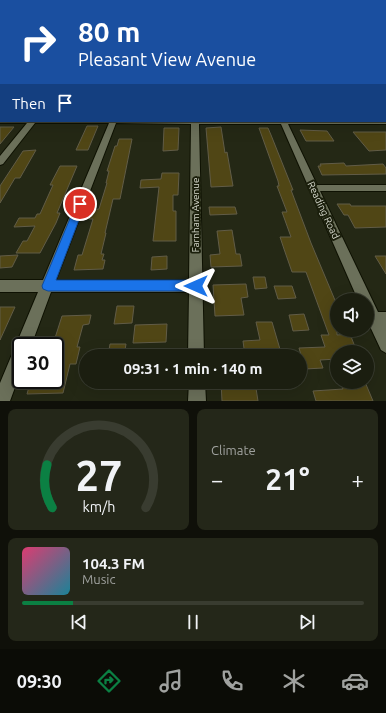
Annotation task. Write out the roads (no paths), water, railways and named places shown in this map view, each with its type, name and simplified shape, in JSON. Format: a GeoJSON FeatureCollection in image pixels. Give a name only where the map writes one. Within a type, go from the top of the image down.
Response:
{"type":"FeatureCollection","features":[{"type":"Feature","properties":{"kind":"street"},"geometry":{"type":"LineString","coordinates":[[0,162],[32,122]]}},
{"type":"Feature","properties":{"kind":"street"},"geometry":{"type":"LineString","coordinates":[[27,337],[113,122]]}},
{"type":"Feature","properties":{"kind":"street","name":"Farnham Avenue"},"geometry":{"type":"LineString","coordinates":[[195,122],[196,349]]}},
{"type":"Feature","properties":{"kind":"street","name":"Reading Road"},"geometry":{"type":"LineString","coordinates":[[283,122],[362,293]]}},
{"type":"Feature","properties":{"kind":"street"},"geometry":{"type":"LineString","coordinates":[[314,188],[386,188]]}},
{"type":"Feature","properties":{"kind":"street"},"geometry":{"type":"LineString","coordinates":[[0,286],[196,286]]}},
{"type":"Feature","properties":{"kind":"street"},"geometry":{"type":"LineString","coordinates":[[380,319],[386,345]]}},
{"type":"Feature","properties":{"kind":"street"},"geometry":{"type":"LineString","coordinates":[[1,401],[12,374]]}},
{"type":"Feature","properties":{"kind":"street"},"geometry":{"type":"LineString","coordinates":[[197,389],[197,401]]}}]}
